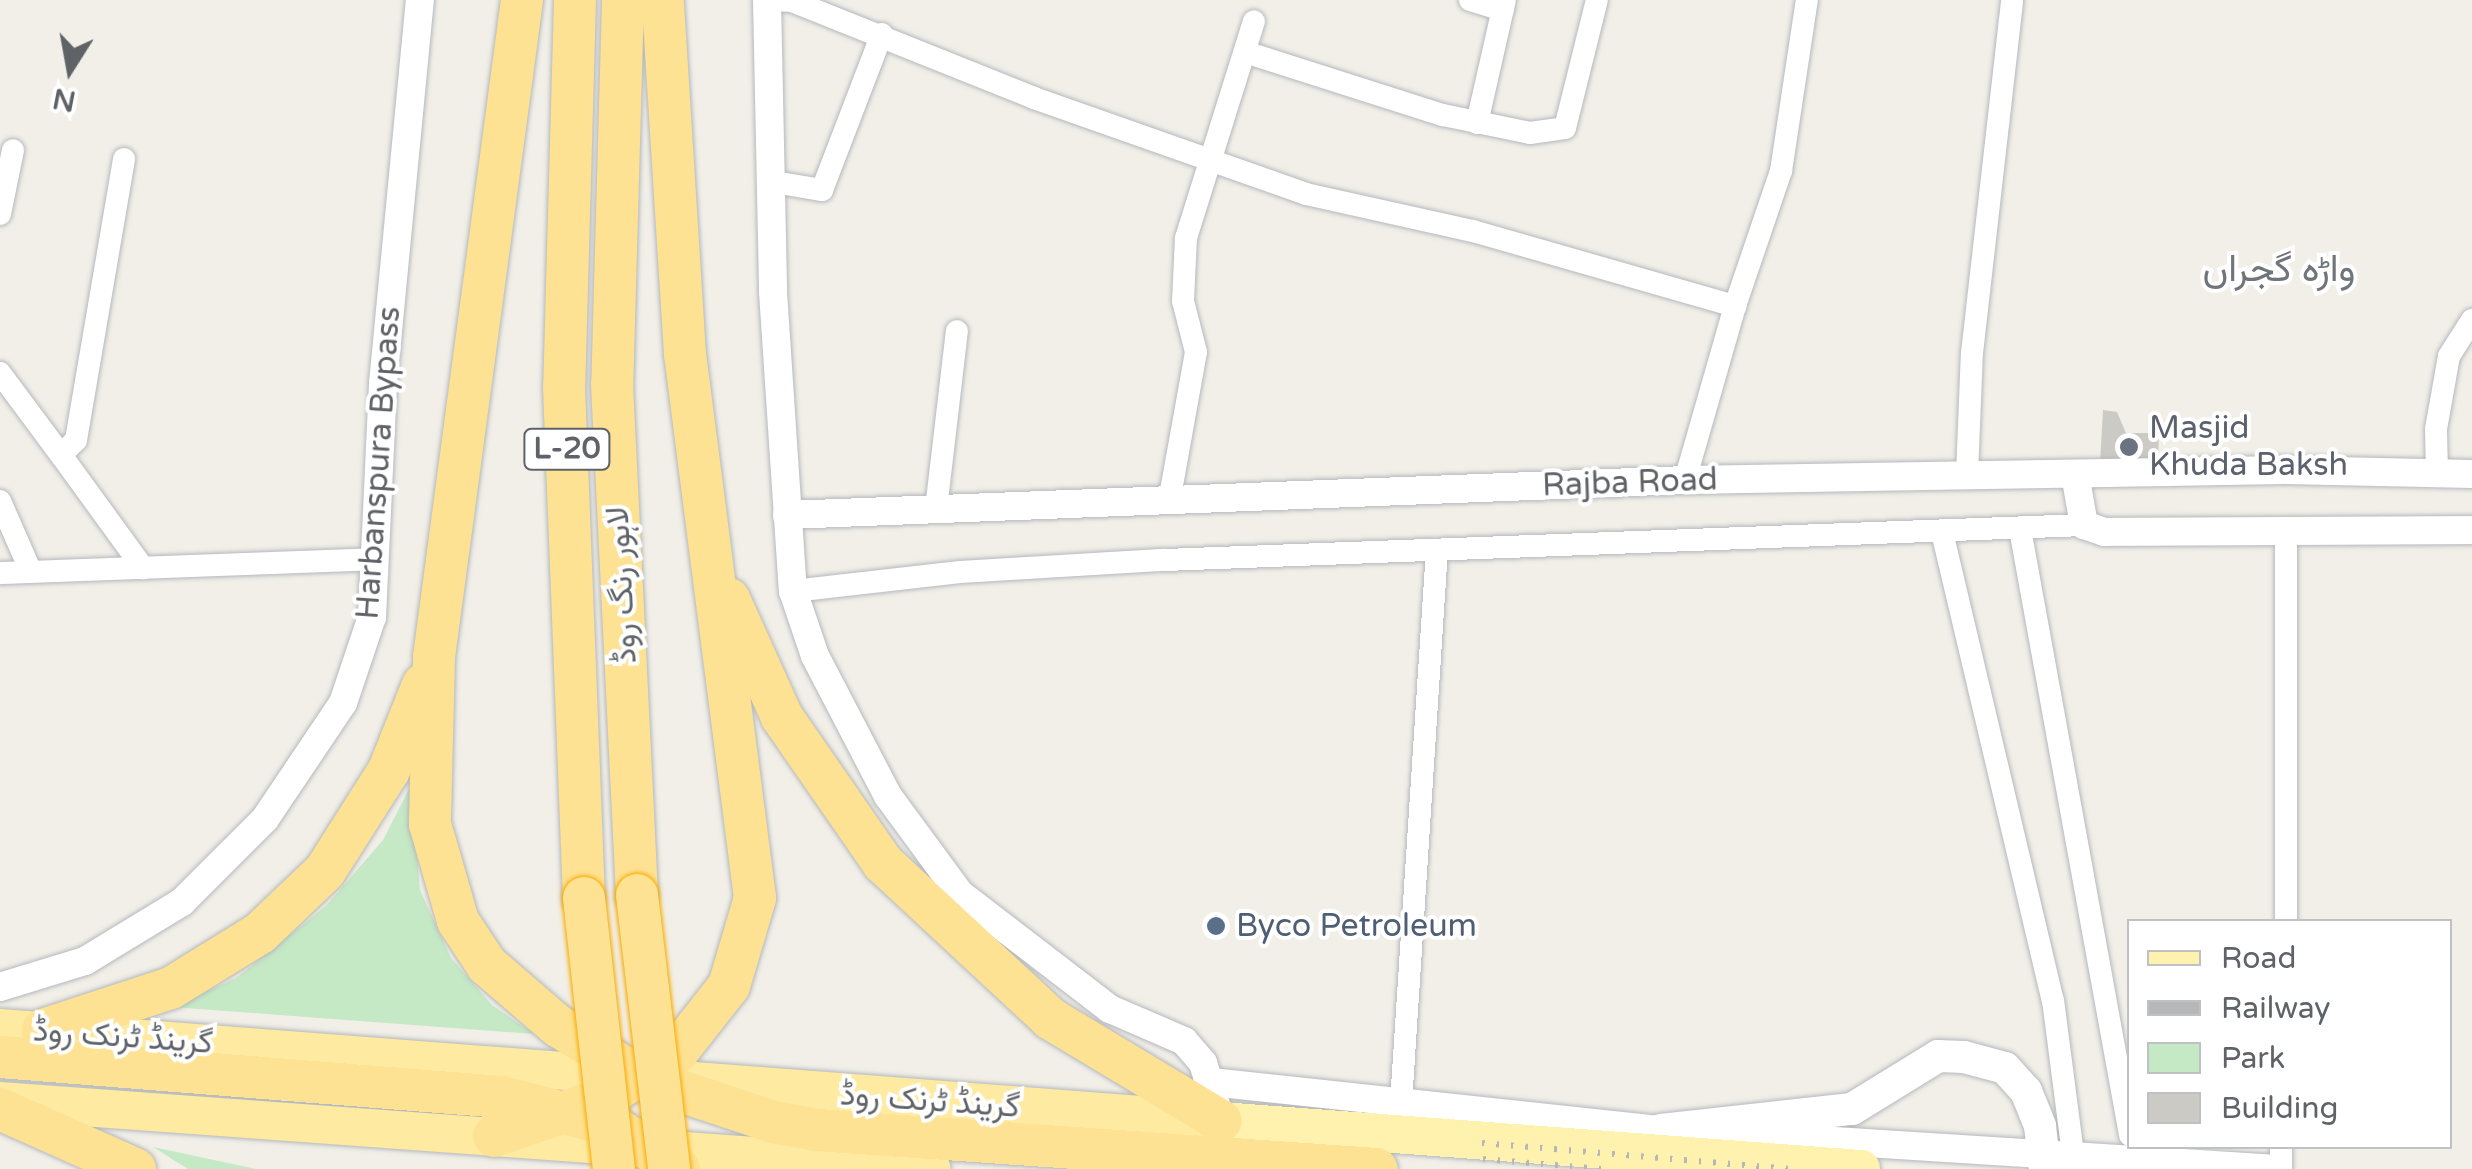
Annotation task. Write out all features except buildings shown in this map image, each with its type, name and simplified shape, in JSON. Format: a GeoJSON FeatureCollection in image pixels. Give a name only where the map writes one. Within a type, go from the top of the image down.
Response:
{"type":"FeatureCollection","features":[{"type":"Feature","properties":{"kind":"highway"},"geometry":{"type":"LineString","coordinates":[[522,0],[434,656],[430,824],[458,921],[487,965],[523,998],[640,1078],[724,1109],[816,1130],[1377,1169]]}},
{"type":"Feature","properties":{"kind":"highway","name":"لاہور رنگ روڈ"},"geometry":{"type":"LineString","coordinates":[[575,0],[564,387],[584,898],[644,1165]]}},
{"type":"Feature","properties":{"kind":"highway","name":"لاہور رنگ روڈ"},"geometry":{"type":"LineString","coordinates":[[622,0],[612,384],[637,895],[644,1165]]}},
{"type":"Feature","properties":{"kind":"highway"},"geometry":{"type":"LineString","coordinates":[[494,1136],[570,1111],[640,1078],[677,1052],[729,986],[755,898],[676,266],[662,0]]}},
{"type":"Feature","properties":{"kind":"highway"},"geometry":{"type":"LineString","coordinates":[[710,552],[782,717],[883,863],[1052,1019],[1216,1102]]}},
{"type":"Feature","properties":{"kind":"highway"},"geometry":{"type":"LineString","coordinates":[[43,1030],[171,988],[260,933],[325,870],[390,770],[434,656]]}},
{"type":"Feature","properties":{"kind":"highway","name":"گرینڈ ٹرنک روڈ"},"geometry":{"type":"LineString","coordinates":[[0,1028],[780,1090],[1216,1102]]}},
{"type":"Feature","properties":{"kind":"highway"},"geometry":{"type":"LineString","coordinates":[[0,1057],[438,1088],[570,1111],[610,1126],[644,1165],[724,1109],[780,1090]]}},
{"type":"Feature","properties":{"kind":"highway","name":"گرینڈ ٹرنک روڈ"},"geometry":{"type":"LineString","coordinates":[[0,1101],[494,1136],[644,1165],[932,1169]]}},
{"type":"Feature","properties":{"kind":"highway"},"geometry":{"type":"LineString","coordinates":[[0,1109],[135,1169]]}},
{"type":"Feature","properties":{"kind":"main road"},"geometry":{"type":"LineString","coordinates":[[1662,1130],[1852,1109],[1938,1056],[1964,1057],[2004,1068],[2017,1079],[2034,1106],[2054,1159]]}},
{"type":"Feature","properties":{"kind":"main road","name":"گرینڈ ٹرنک روڈ"},"geometry":{"type":"LineString","coordinates":[[1216,1102],[1861,1169]]}},
{"type":"Feature","properties":{"kind":"street","name":"Harbanspura Bypass"},"geometry":{"type":"LineString","coordinates":[[0,987],[84,961],[135,936],[182,902],[255,830],[344,703],[372,618],[384,364],[420,0]]}},
{"type":"Feature","properties":{"kind":"street"},"geometry":{"type":"LineString","coordinates":[[1735,306],[1473,231],[1306,194],[792,1],[767,0],[768,181],[792,591],[815,656],[888,796],[960,894],[1110,1009],[1184,1041],[1216,1102],[1401,1102],[1662,1130],[2054,1159],[2127,1148]]}},
{"type":"Feature","properties":{"kind":"street"},"geometry":{"type":"LineString","coordinates":[[1470,0],[1504,5],[1477,122]]}},
{"type":"Feature","properties":{"kind":"street"},"geometry":{"type":"LineString","coordinates":[[1245,52],[1477,122],[1530,133],[1565,128],[1597,0]]}},
{"type":"Feature","properties":{"kind":"street"},"geometry":{"type":"LineString","coordinates":[[1685,480],[1735,306],[1780,171],[1807,0]]}},
{"type":"Feature","properties":{"kind":"street"},"geometry":{"type":"LineString","coordinates":[[1967,476],[1972,353],[2012,0]]}},
{"type":"Feature","properties":{"kind":"street"},"geometry":{"type":"LineString","coordinates":[[1169,502],[1196,352],[1182,271],[1254,22]]}},
{"type":"Feature","properties":{"kind":"street"},"geometry":{"type":"LineString","coordinates":[[768,181],[822,190],[882,34]]}},
{"type":"Feature","properties":{"kind":"street"},"geometry":{"type":"LineString","coordinates":[[0,214],[13,150]]}},
{"type":"Feature","properties":{"kind":"street"},"geometry":{"type":"LineString","coordinates":[[61,455],[76,440],[124,158]]}},
{"type":"Feature","properties":{"kind":"street"},"geometry":{"type":"LineString","coordinates":[[2437,474],[2436,428],[2449,356],[2472,320]]}},
{"type":"Feature","properties":{"kind":"street"},"geometry":{"type":"LineString","coordinates":[[936,509],[958,331]]}},
{"type":"Feature","properties":{"kind":"street"},"geometry":{"type":"LineString","coordinates":[[0,373],[143,568]]}},
{"type":"Feature","properties":{"kind":"street"},"geometry":{"type":"LineString","coordinates":[[2075,474],[2094,529]]}},
{"type":"Feature","properties":{"kind":"street","name":"Rajba Road"},"geometry":{"type":"LineString","coordinates":[[788,515],[1685,480],[2075,474],[2472,474]]}},
{"type":"Feature","properties":{"kind":"street"},"geometry":{"type":"LineString","coordinates":[[0,502],[30,572]]}},
{"type":"Feature","properties":{"kind":"street"},"geometry":{"type":"LineString","coordinates":[[792,591],[960,572],[1437,550],[2020,529],[2472,530]]}},
{"type":"Feature","properties":{"kind":"street"},"geometry":{"type":"LineString","coordinates":[[2020,529],[2127,1119]]}},
{"type":"Feature","properties":{"kind":"street"},"geometry":{"type":"LineString","coordinates":[[1942,532],[2053,1000],[2054,1159]]}},
{"type":"Feature","properties":{"kind":"street"},"geometry":{"type":"LineString","coordinates":[[2286,532],[2286,919]]}},
{"type":"Feature","properties":{"kind":"street"},"geometry":{"type":"LineString","coordinates":[[1401,1102],[1437,550]]}},
{"type":"Feature","properties":{"kind":"street"},"geometry":{"type":"LineString","coordinates":[[0,573],[376,558]]}},
{"type":"Feature","properties":{"kind":"street"},"geometry":{"type":"LineString","coordinates":[[2145,1149],[2279,1169]]}},
{"type":"Feature","properties":{"kind":"green space"},"geometry":{"type":"Polygon","coordinates":[[[411,785],[420,890],[451,958],[492,1005],[534,1034],[172,1007],[236,978],[326,906],[383,840],[411,785]]]}},
{"type":"Feature","properties":{"kind":"green space"},"geometry":{"type":"Polygon","coordinates":[[[153,1147],[256,1169],[188,1169],[153,1147]]]}},
{"type":"Feature","properties":{"kind":"railway"},"geometry":{"type":"LineString","coordinates":[[1482,1143],[1792,1169]]}},
{"type":"Feature","properties":{"kind":"railway"},"geometry":{"type":"LineString","coordinates":[[1483,1159],[1602,1169]]}},
{"type":"Feature","properties":{"kind":"place","name":"Masjid Khuda Baksh"},"geometry":{"type":"Point","coordinates":[2129,447]}},
{"type":"Feature","properties":{"kind":"place","name":"Byco Petroleum"},"geometry":{"type":"Point","coordinates":[1216,926]}},
{"type":"Feature","properties":{"kind":"district","name":"واڑہ گجراں"},"geometry":{"type":"Point","coordinates":[2279,270]}}]}
